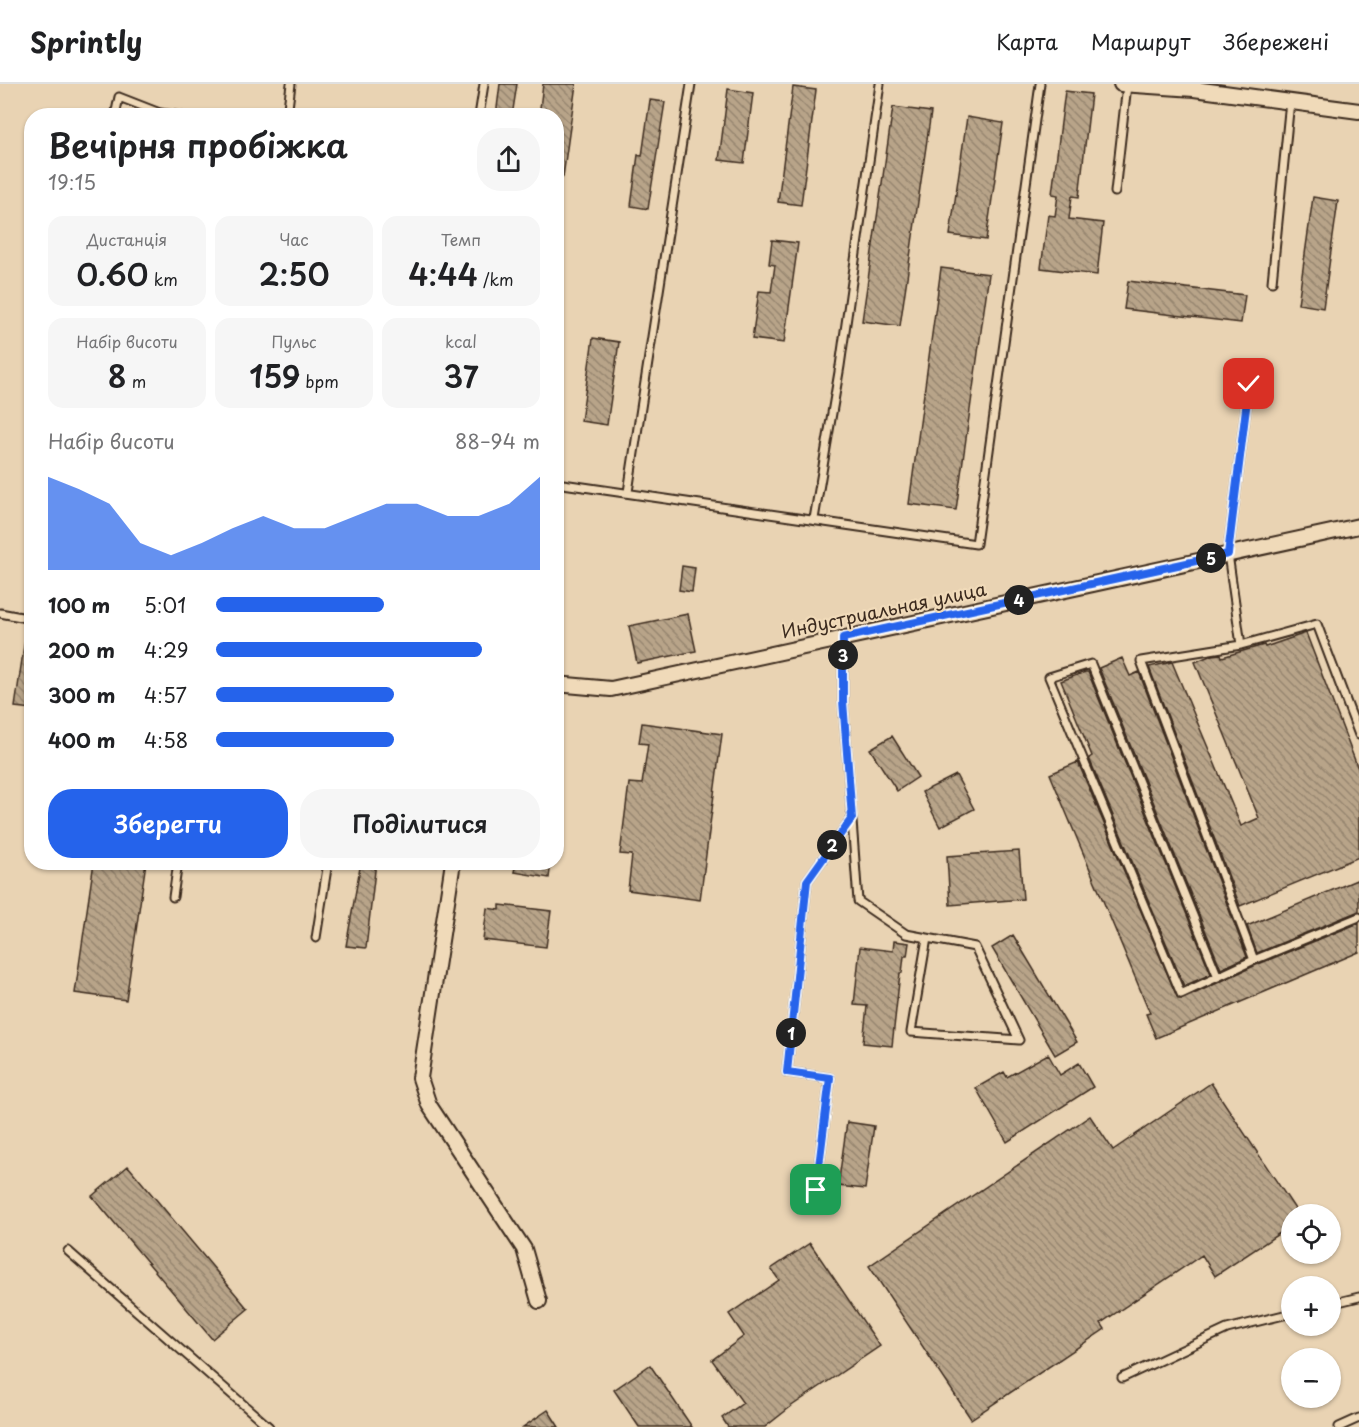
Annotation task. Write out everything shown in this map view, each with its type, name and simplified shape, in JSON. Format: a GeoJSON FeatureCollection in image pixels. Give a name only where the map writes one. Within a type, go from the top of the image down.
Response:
{"type":"FeatureCollection","features":[{"type":"Feature","properties":{"kind":"street"},"geometry":{"type":"LineString","coordinates":[[1121,84],[1194,86],[1359,111]]}},
{"type":"Feature","properties":{"kind":"street","name":"Индустриальная улица"},"geometry":{"type":"LineString","coordinates":[[564,685],[611,689],[1359,526]]}},
{"type":"Feature","properties":{"kind":"street"},"geometry":{"type":"LineString","coordinates":[[452,870],[420,1078],[429,1105],[524,1249],[539,1301]]}},
{"type":"Feature","properties":{"kind":"lane"},"geometry":{"type":"LineString","coordinates":[[288,108],[291,84]]}},
{"type":"Feature","properties":{"kind":"lane"},"geometry":{"type":"LineString","coordinates":[[480,108],[483,84]]}},
{"type":"Feature","properties":{"kind":"lane"},"geometry":{"type":"LineString","coordinates":[[628,492],[691,84]]}},
{"type":"Feature","properties":{"kind":"lane"},"geometry":{"type":"LineString","coordinates":[[814,519],[841,355],[880,84]]}},
{"type":"Feature","properties":{"kind":"lane"},"geometry":{"type":"LineString","coordinates":[[564,484],[976,544],[1040,84]]}},
{"type":"Feature","properties":{"kind":"lane"},"geometry":{"type":"LineString","coordinates":[[1115,192],[1127,85]]}},
{"type":"Feature","properties":{"kind":"lane"},"geometry":{"type":"LineString","coordinates":[[117,108],[119,97],[147,108]]}},
{"type":"Feature","properties":{"kind":"lane"},"geometry":{"type":"LineString","coordinates":[[1272,282],[1290,101]]}},
{"type":"Feature","properties":{"kind":"lane"},"geometry":{"type":"LineString","coordinates":[[1241,645],[1228,554],[1249,384]]}},
{"type":"Feature","properties":{"kind":"lane"},"geometry":{"type":"LineString","coordinates":[[0,613],[24,618]]}},
{"type":"Feature","properties":{"kind":"lane"},"geometry":{"type":"LineString","coordinates":[[1254,960],[1141,661],[1241,645],[1317,624],[1359,735]]}},
{"type":"Feature","properties":{"kind":"lane"},"geometry":{"type":"LineString","coordinates":[[843,638],[843,701],[858,901],[906,934],[975,946],[1019,1040],[911,1032],[927,938]]}},
{"type":"Feature","properties":{"kind":"lane"},"geometry":{"type":"LineString","coordinates":[[1218,977],[1091,664],[1049,677],[1181,994],[1218,977],[1254,960],[1359,917]]}},
{"type":"Feature","properties":{"kind":"lane"},"geometry":{"type":"LineString","coordinates":[[816,1190],[830,1078],[787,1072],[807,881],[852,818]]}},
{"type":"Feature","properties":{"kind":"lane"},"geometry":{"type":"LineString","coordinates":[[173,897],[177,870]]}},
{"type":"Feature","properties":{"kind":"lane"},"geometry":{"type":"LineString","coordinates":[[316,938],[327,870]]}},
{"type":"Feature","properties":{"kind":"lane"},"geometry":{"type":"LineString","coordinates":[[68,1251],[269,1427]]}},
{"type":"Feature","properties":{"kind":"lane"},"geometry":{"type":"LineString","coordinates":[[1341,1301],[1359,1297]]}},
{"type":"Feature","properties":{"kind":"lane"},"geometry":{"type":"LineString","coordinates":[[1122,1378],[1227,1329],[1281,1316]]}},
{"type":"Feature","properties":{"kind":"lane"},"geometry":{"type":"LineString","coordinates":[[1339,1427],[1359,1418]]}},
{"type":"Feature","properties":{"kind":"building"},"geometry":{"type":"Polygon","coordinates":[[[500,84],[517,84],[513,108],[497,108],[500,84]]]}},
{"type":"Feature","properties":{"kind":"building"},"geometry":{"type":"Polygon","coordinates":[[[543,84],[576,84],[564,170],[564,108],[540,108],[543,84]]]}},
{"type":"Feature","properties":{"kind":"building"},"geometry":{"type":"Polygon","coordinates":[[[793,87],[816,90],[801,205],[778,202],[793,87]]]}},
{"type":"Feature","properties":{"kind":"building"},"geometry":{"type":"Polygon","coordinates":[[[728,89],[753,93],[744,163],[719,160],[728,89]]]}},
{"type":"Feature","properties":{"kind":"building"},"geometry":{"type":"Polygon","coordinates":[[[1065,91],[1091,94],[1079,197],[1072,196],[1069,219],[1103,223],[1097,275],[1041,268],[1048,215],[1055,216],[1058,195],[1052,194],[1065,91]]]}},
{"type":"Feature","properties":{"kind":"building"},"geometry":{"type":"Polygon","coordinates":[[[650,100],[665,102],[648,209],[631,206],[638,155],[642,156],[650,100]]]}},
{"type":"Feature","properties":{"kind":"building"},"geometry":{"type":"Polygon","coordinates":[[[893,107],[931,112],[900,326],[862,321],[893,107]]]}},
{"type":"Feature","properties":{"kind":"building"},"geometry":{"type":"Polygon","coordinates":[[[967,117],[1003,123],[986,240],[950,235],[967,117]]]}},
{"type":"Feature","properties":{"kind":"building"},"geometry":{"type":"Polygon","coordinates":[[[1313,197],[1338,201],[1323,308],[1298,304],[1313,197]]]}},
{"type":"Feature","properties":{"kind":"building"},"geometry":{"type":"Polygon","coordinates":[[[772,240],[798,243],[784,343],[752,339],[759,291],[771,292],[775,265],[769,264],[772,240]]]}},
{"type":"Feature","properties":{"kind":"building"},"geometry":{"type":"Polygon","coordinates":[[[941,268],[989,274],[956,510],[909,504],[941,268]]]}},
{"type":"Feature","properties":{"kind":"building"},"geometry":{"type":"Polygon","coordinates":[[[1128,281],[1245,295],[1241,323],[1124,309],[1128,281]]]}},
{"type":"Feature","properties":{"kind":"building"},"geometry":{"type":"Polygon","coordinates":[[[593,338],[619,342],[607,425],[581,421],[593,338]]]}},
{"type":"Feature","properties":{"kind":"building"},"geometry":{"type":"Polygon","coordinates":[[[682,566],[695,568],[692,592],[679,590],[682,566]]]}},
{"type":"Feature","properties":{"kind":"building"},"geometry":{"type":"Polygon","coordinates":[[[688,614],[696,651],[637,663],[629,626],[688,614]]]}},
{"type":"Feature","properties":{"kind":"building"},"geometry":{"type":"Polygon","coordinates":[[[1306,633],[1359,771],[1359,857],[1240,906],[1149,667],[1172,662],[1241,826],[1259,818],[1195,662],[1212,655],[1221,654],[1222,657],[1264,645],[1265,647],[1306,633]]]}},
{"type":"Feature","properties":{"kind":"building"},"geometry":{"type":"Polygon","coordinates":[[[24,646],[24,708],[15,707],[24,646]]]}},
{"type":"Feature","properties":{"kind":"building"},"geometry":{"type":"Polygon","coordinates":[[[1122,658],[1130,676],[1139,672],[1247,957],[1221,969],[1099,668],[1122,658]]]}},
{"type":"Feature","properties":{"kind":"building"},"geometry":{"type":"Polygon","coordinates":[[[1088,672],[1211,974],[1184,986],[1089,758],[1092,756],[1061,681],[1088,672]]]}},
{"type":"Feature","properties":{"kind":"building"},"geometry":{"type":"Polygon","coordinates":[[[642,723],[722,734],[700,900],[628,890],[632,855],[620,854],[629,783],[642,784],[648,744],[639,743],[642,723]]]}},
{"type":"Feature","properties":{"kind":"building"},"geometry":{"type":"Polygon","coordinates":[[[892,736],[918,777],[897,791],[870,749],[892,736]]]}},
{"type":"Feature","properties":{"kind":"building"},"geometry":{"type":"Polygon","coordinates":[[[1078,762],[1178,999],[1183,999],[1256,965],[1359,923],[1359,952],[1156,1038],[1146,1014],[1150,1013],[1050,774],[1078,762]]]}},
{"type":"Feature","properties":{"kind":"building"},"geometry":{"type":"Polygon","coordinates":[[[956,775],[974,809],[940,827],[922,792],[956,775]]]}},
{"type":"Feature","properties":{"kind":"building"},"geometry":{"type":"Polygon","coordinates":[[[1019,851],[1023,899],[950,905],[947,856],[1019,851]]]}},
{"type":"Feature","properties":{"kind":"building"},"geometry":{"type":"Polygon","coordinates":[[[93,870],[145,870],[126,1000],[75,993],[93,870]]]}},
{"type":"Feature","properties":{"kind":"building"},"geometry":{"type":"Polygon","coordinates":[[[360,870],[375,870],[366,948],[346,946],[360,870]]]}},
{"type":"Feature","properties":{"kind":"building"},"geometry":{"type":"Polygon","coordinates":[[[514,870],[550,870],[549,878],[514,872],[514,870]]]}},
{"type":"Feature","properties":{"kind":"building"},"geometry":{"type":"Polygon","coordinates":[[[1359,879],[1359,911],[1257,953],[1247,926],[1359,879]]]}},
{"type":"Feature","properties":{"kind":"building"},"geometry":{"type":"Polygon","coordinates":[[[500,905],[551,911],[546,947],[483,940],[487,908],[500,910],[500,905]]]}},
{"type":"Feature","properties":{"kind":"building"},"geometry":{"type":"Polygon","coordinates":[[[1013,935],[1077,1042],[1055,1055],[992,948],[1013,935]]]}},
{"type":"Feature","properties":{"kind":"building"},"geometry":{"type":"Polygon","coordinates":[[[894,941],[909,943],[907,956],[904,956],[902,973],[900,973],[892,1046],[863,1043],[867,1006],[854,1005],[860,947],[893,951],[894,941]]]}},
{"type":"Feature","properties":{"kind":"building"},"geometry":{"type":"Polygon","coordinates":[[[1048,1054],[1060,1075],[1079,1063],[1093,1087],[1007,1142],[976,1088],[1004,1072],[1007,1077],[1048,1054]]]}},
{"type":"Feature","properties":{"kind":"building"},"geometry":{"type":"Polygon","coordinates":[[[1211,1083],[1292,1204],[1281,1204],[1281,1232],[1215,1276],[1202,1255],[1101,1323],[1105,1329],[971,1419],[869,1266],[1090,1116],[1113,1150],[1211,1083]]]}},
{"type":"Feature","properties":{"kind":"building"},"geometry":{"type":"Polygon","coordinates":[[[847,1122],[874,1126],[865,1189],[838,1186],[847,1122]]]}},
{"type":"Feature","properties":{"kind":"building"},"geometry":{"type":"Polygon","coordinates":[[[128,1166],[248,1309],[212,1339],[92,1196],[128,1166]]]}},
{"type":"Feature","properties":{"kind":"building"},"geometry":{"type":"Polygon","coordinates":[[[810,1243],[880,1346],[793,1405],[765,1427],[728,1427],[722,1418],[743,1403],[712,1360],[744,1336],[729,1314],[779,1280],[771,1269],[810,1243]]]}},
{"type":"Feature","properties":{"kind":"building"},"geometry":{"type":"Polygon","coordinates":[[[650,1365],[692,1427],[639,1427],[614,1390],[650,1365]]]}},
{"type":"Feature","properties":{"kind":"building"},"geometry":{"type":"Polygon","coordinates":[[[548,1410],[559,1427],[523,1427],[548,1410]]]}},
{"type":"Feature","properties":{"kind":"route"},"geometry":{"type":"LineString","coordinates":[[816,1190],[830,1078],[787,1072],[807,881],[852,818],[843,701],[843,638],[1228,554],[1249,384]]}}]}
